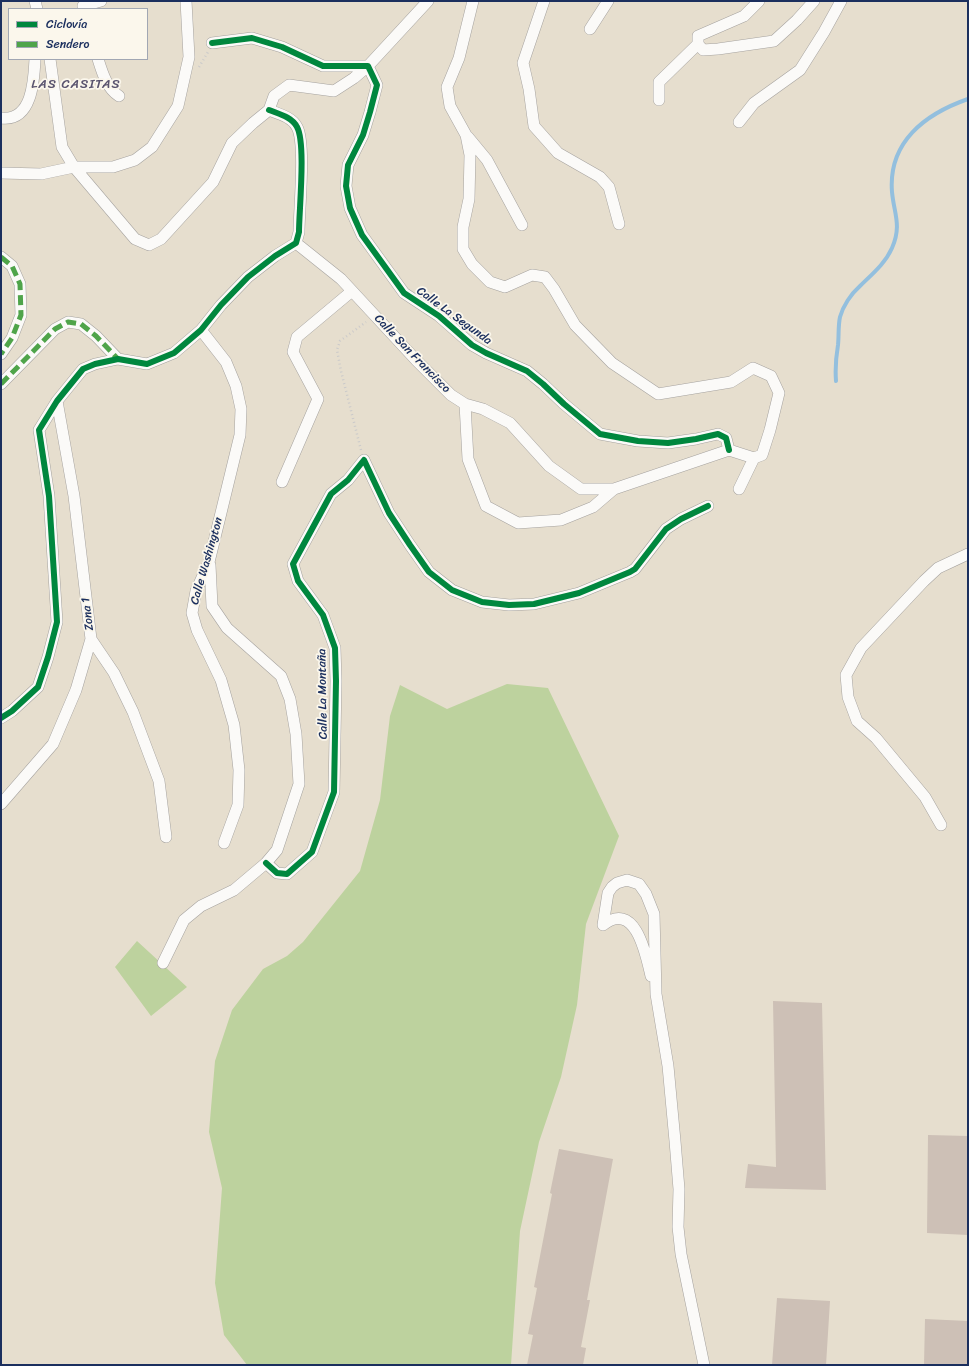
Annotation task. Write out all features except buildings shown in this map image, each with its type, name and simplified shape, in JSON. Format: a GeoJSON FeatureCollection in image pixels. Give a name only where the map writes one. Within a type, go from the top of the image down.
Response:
{"type":"FeatureCollection","features":[{"type":"Feature","properties":{"kind":"street"},"geometry":{"type":"LineString","coordinates":[[83,5],[101,1]]}},
{"type":"Feature","properties":{"kind":"street"},"geometry":{"type":"LineString","coordinates":[[1,173],[41,174],[74,167],[113,167],[134,160],[152,147],[178,106],[190,57],[186,1]]}},
{"type":"Feature","properties":{"kind":"street"},"geometry":{"type":"LineString","coordinates":[[50,60],[62,147],[74,167],[135,240],[149,245],[161,239],[213,182],[232,143],[269,110],[274,96],[290,85],[334,91],[354,78],[368,66],[428,1]]}},
{"type":"Feature","properties":{"kind":"street"},"geometry":{"type":"LineString","coordinates":[[544,1],[523,63],[529,89],[534,126],[558,153],[600,177],[609,187],[619,224]]}},
{"type":"Feature","properties":{"kind":"street"},"geometry":{"type":"LineString","coordinates":[[590,29],[608,1]]}},
{"type":"Feature","properties":{"kind":"street"},"geometry":{"type":"LineString","coordinates":[[759,1],[744,16],[698,36],[698,44],[703,50],[774,40],[797,20],[814,1]]}},
{"type":"Feature","properties":{"kind":"street"},"geometry":{"type":"LineString","coordinates":[[739,122],[754,103],[800,70],[824,32],[841,1]]}},
{"type":"Feature","properties":{"kind":"street"},"geometry":{"type":"LineString","coordinates":[[471,2],[459,58],[447,87],[450,106],[466,136],[487,160],[522,225]]}},
{"type":"Feature","properties":{"kind":"street"},"geometry":{"type":"LineString","coordinates":[[212,43],[252,38],[282,48],[323,66],[368,66]]}},
{"type":"Feature","properties":{"kind":"street"},"geometry":{"type":"LineString","coordinates":[[658,100],[659,82],[698,44]]}},
{"type":"Feature","properties":{"kind":"street"},"geometry":{"type":"LineString","coordinates":[[1,118],[7,119],[19,115],[29,100],[34,76],[35,60]]}},
{"type":"Feature","properties":{"kind":"street"},"geometry":{"type":"LineString","coordinates":[[98,60],[102,71],[113,92],[119,96]]}},
{"type":"Feature","properties":{"kind":"street","name":"Calle La Segunda"},"geometry":{"type":"LineString","coordinates":[[368,66],[377,85],[363,135],[348,166],[346,186],[350,208],[362,235],[404,293],[439,316],[472,345],[486,353],[527,371],[544,384],[564,404],[600,434],[638,441],[668,443],[718,434],[726,438],[729,450]]}},
{"type":"Feature","properties":{"kind":"street"},"geometry":{"type":"LineString","coordinates":[[1,718],[12,711],[38,687],[57,622],[49,496],[39,430],[57,401],[83,369],[95,364],[118,359],[147,364],[174,353],[201,330],[221,305],[248,277],[275,256],[296,243],[298,232],[301,144],[297,127],[287,117],[269,110]]}},
{"type":"Feature","properties":{"kind":"street"},"geometry":{"type":"LineString","coordinates":[[466,136],[470,155],[469,199],[463,227],[463,249],[472,264],[490,282],[506,287],[532,275],[545,277],[554,289],[575,325],[612,363],[658,394],[731,382],[753,368],[771,376],[778,393],[770,430],[762,455],[754,458],[729,450]]}},
{"type":"Feature","properties":{"kind":"street","name":"Calle San Francisco"},"geometry":{"type":"LineString","coordinates":[[296,243],[341,279],[451,395],[464,404],[483,409],[510,423],[549,466],[581,489],[614,489],[729,450]]}},
{"type":"Feature","properties":{"kind":"street"},"geometry":{"type":"LineString","coordinates":[[1,257],[12,266],[20,284],[21,315],[12,338],[1,354]]}},
{"type":"Feature","properties":{"kind":"street"},"geometry":{"type":"LineString","coordinates":[[282,482],[318,400],[293,352],[297,337],[352,291]]}},
{"type":"Feature","properties":{"kind":"street"},"geometry":{"type":"LineString","coordinates":[[1,384],[55,329],[68,322],[81,324],[96,336],[118,359]]}},
{"type":"Feature","properties":{"kind":"street","name":"Calle Washington"},"geometry":{"type":"LineString","coordinates":[[201,330],[226,362],[236,386],[241,409],[240,435],[209,562],[196,591],[192,613],[197,630],[221,680],[234,725],[239,770],[238,805],[224,843]]}},
{"type":"Feature","properties":{"kind":"street","name":"Zona 1"},"geometry":{"type":"LineString","coordinates":[[1,804],[53,744],[76,690],[91,639],[74,496],[57,401]]}},
{"type":"Feature","properties":{"kind":"street"},"geometry":{"type":"LineString","coordinates":[[464,404],[468,458],[486,506],[518,523],[562,520],[593,507],[614,489]]}},
{"type":"Feature","properties":{"kind":"street"},"geometry":{"type":"LineString","coordinates":[[739,489],[754,458]]}},
{"type":"Feature","properties":{"kind":"street"},"geometry":{"type":"LineString","coordinates":[[364,460],[389,514],[429,572],[452,590],[482,602],[502,604],[534,604],[579,593],[630,572],[635,569],[666,529],[681,519],[708,506]]}},
{"type":"Feature","properties":{"kind":"street","name":"Calle La Montaña"},"geometry":{"type":"LineString","coordinates":[[266,863],[277,873],[287,874],[312,852],[334,792],[336,682],[335,648],[323,615],[298,581],[293,564],[331,494],[348,480],[364,460]]}},
{"type":"Feature","properties":{"kind":"street"},"geometry":{"type":"LineString","coordinates":[[941,825],[925,797],[876,738],[858,721],[848,697],[846,675],[861,648],[924,580],[938,568],[968,554]]}},
{"type":"Feature","properties":{"kind":"street"},"geometry":{"type":"LineString","coordinates":[[164,962],[184,920],[202,906],[234,890],[266,863],[277,850],[299,784],[296,734],[290,699],[281,676],[227,628],[212,606],[209,562]]}},
{"type":"Feature","properties":{"kind":"street"},"geometry":{"type":"LineString","coordinates":[[91,639],[114,673],[138,726],[159,781],[166,837]]}},
{"type":"Feature","properties":{"kind":"street"},"geometry":{"type":"LineString","coordinates":[[656,994],[654,914],[646,894],[639,884],[627,880],[622,881],[617,883],[608,893],[603,925],[616,918],[622,919],[634,928],[641,941],[656,994],[668,1066],[679,1190],[678,1227],[704,1365]]}},
{"type":"Feature","properties":{"kind":"path"},"geometry":{"type":"LineString","coordinates":[[364,460],[337,350],[340,341],[375,316]]}},
{"type":"Feature","properties":{"kind":"green space"},"geometry":{"type":"Polygon","coordinates":[[[507,684],[548,688],[619,836],[586,924],[577,1005],[561,1077],[539,1142],[520,1231],[511,1365],[247,1365],[224,1335],[215,1283],[222,1188],[209,1132],[215,1061],[232,1010],[263,969],[287,956],[303,942],[360,871],[380,800],[390,716],[400,685],[447,709],[507,684]]]}},
{"type":"Feature","properties":{"kind":"green space"},"geometry":{"type":"Polygon","coordinates":[[[137,941],[187,987],[151,1016],[115,967],[137,941]]]}},
{"type":"Feature","properties":{"kind":"waterway"},"geometry":{"type":"LineString","coordinates":[[836,381],[836,363],[841,313],[853,293],[886,259],[895,240],[897,226],[892,192],[892,174],[896,158],[912,132],[924,122],[952,105],[968,99]]}},
{"type":"Feature","properties":{"kind":"marked path"},"geometry":{"type":"LineString","coordinates":[[1,257],[12,266],[20,284],[21,315],[12,338],[1,354]]}},
{"type":"Feature","properties":{"kind":"marked path"},"geometry":{"type":"LineString","coordinates":[[1,384],[55,329],[68,322],[81,324],[96,336],[118,359]]}},
{"type":"Feature","properties":{"kind":"cycle path"},"geometry":{"type":"LineString","coordinates":[[212,43],[252,38],[282,47],[323,66],[368,66],[377,85],[363,135],[348,165],[346,186],[350,208],[362,235],[404,293],[439,316],[472,345],[486,353],[527,371],[600,434],[638,441],[668,443],[718,434],[726,438],[729,450]]}},
{"type":"Feature","properties":{"kind":"cycle path"},"geometry":{"type":"LineString","coordinates":[[1,718],[12,711],[38,687],[57,622],[49,496],[39,430],[57,401],[83,369],[95,364],[118,359],[147,364],[174,353],[201,330],[221,305],[248,277],[275,256],[296,243],[299,232],[302,162],[300,135],[297,127],[292,121],[285,116],[269,110]]}},
{"type":"Feature","properties":{"kind":"cycle path"},"geometry":{"type":"LineString","coordinates":[[266,863],[277,873],[287,874],[312,852],[334,792],[336,681],[335,648],[323,615],[298,581],[293,564],[331,494],[348,480],[364,460],[389,513],[429,572],[452,590],[482,602],[509,605],[534,604],[579,593],[630,572],[635,569],[666,529],[681,519],[708,506]]}},
{"type":"Feature","properties":{"kind":"district","name":"LAS CASITAS"},"geometry":{"type":"Point","coordinates":[76,85]}}]}
